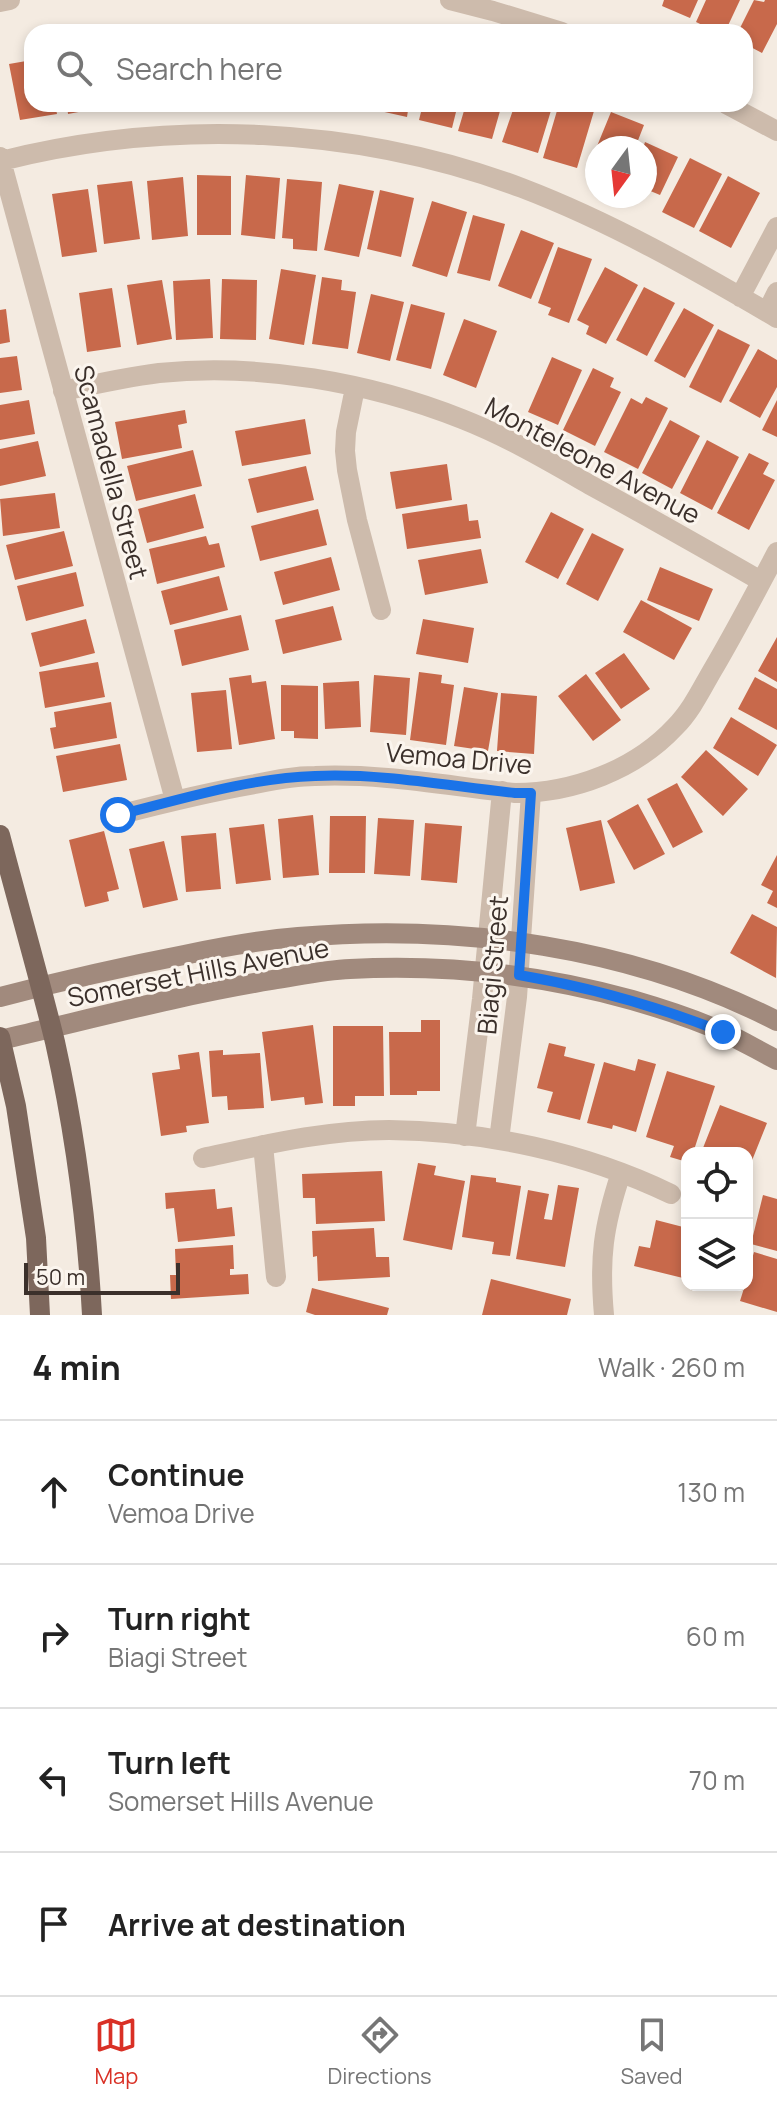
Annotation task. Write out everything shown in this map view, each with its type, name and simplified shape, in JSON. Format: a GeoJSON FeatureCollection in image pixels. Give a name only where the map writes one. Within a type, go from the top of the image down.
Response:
{"type":"FeatureCollection","features":[{"type":"Feature","properties":{"kind":"main road"},"geometry":{"type":"LineString","coordinates":[[0,835],[51,1028],[77,1161],[89,1259],[92,1315]]}},
{"type":"Feature","properties":{"kind":"main road","name":"Somerset Hills Avenue"},"geometry":{"type":"LineString","coordinates":[[0,997],[237,945],[296,937],[385,933],[521,942],[573,952],[641,969],[702,989],[777,1021]]}},
{"type":"Feature","properties":{"kind":"main road","name":"Somerset Hills Avenue"},"geometry":{"type":"LineString","coordinates":[[0,1039],[230,987],[347,969],[411,968],[519,975],[606,993],[667,1010],[723,1032],[777,1060]]}},
{"type":"Feature","properties":{"kind":"main road"},"geometry":{"type":"LineString","coordinates":[[0,1039],[16,1106],[36,1238],[40,1315]]}},
{"type":"Feature","properties":{"kind":"street"},"geometry":{"type":"LineString","coordinates":[[0,2],[10,0]]}},
{"type":"Feature","properties":{"kind":"street"},"geometry":{"type":"LineString","coordinates":[[450,0],[536,24]]}},
{"type":"Feature","properties":{"kind":"street"},"geometry":{"type":"LineString","coordinates":[[741,112],[777,131]]}},
{"type":"Feature","properties":{"kind":"street"},"geometry":{"type":"LineString","coordinates":[[0,159],[82,143],[180,134],[275,136],[356,144],[444,163],[522,188],[600,222],[772,315],[777,292]]}},
{"type":"Feature","properties":{"kind":"street","name":"Scamadella Street"},"geometry":{"type":"LineString","coordinates":[[0,159],[175,800]]}},
{"type":"Feature","properties":{"kind":"street"},"geometry":{"type":"LineString","coordinates":[[740,297],[777,227]]}},
{"type":"Feature","properties":{"kind":"street","name":"Monteleone Avenue"},"geometry":{"type":"LineString","coordinates":[[63,391],[159,373],[209,371],[306,378],[421,405],[518,444],[761,581]]}},
{"type":"Feature","properties":{"kind":"street"},"geometry":{"type":"LineString","coordinates":[[355,388],[346,432],[347,470],[381,610]]}},
{"type":"Feature","properties":{"kind":"street","name":"Vemoa Drive"},"geometry":{"type":"LineString","coordinates":[[118,815],[217,790],[284,778],[387,778],[531,793],[591,781],[621,768],[648,751],[677,726],[694,703],[777,552]]}},
{"type":"Feature","properties":{"kind":"street","name":"Biagi Street"},"geometry":{"type":"LineString","coordinates":[[465,1136],[502,791]]}},
{"type":"Feature","properties":{"kind":"street","name":"Biagi Street"},"geometry":{"type":"LineString","coordinates":[[499,1140],[519,975],[531,793]]}},
{"type":"Feature","properties":{"kind":"street"},"geometry":{"type":"LineString","coordinates":[[203,1158],[326,1135],[388,1130],[465,1136],[542,1148],[640,1179],[671,1194]]}},
{"type":"Feature","properties":{"kind":"street"},"geometry":{"type":"LineString","coordinates":[[263,1145],[276,1277]]}},
{"type":"Feature","properties":{"kind":"street"},"geometry":{"type":"LineString","coordinates":[[604,1315],[601,1266],[604,1236],[621,1173]]}},
{"type":"Feature","properties":{"kind":"building"},"geometry":{"type":"Polygon","coordinates":[[[664,0],[698,0],[690,18],[662,6],[664,0]]]}},
{"type":"Feature","properties":{"kind":"building"},"geometry":{"type":"Polygon","coordinates":[[[706,0],[740,0],[729,24],[696,22],[706,0]]]}},
{"type":"Feature","properties":{"kind":"building"},"geometry":{"type":"Polygon","coordinates":[[[754,0],[777,0],[777,24],[762,53],[753,48],[753,24],[742,24],[754,0]]]}},
{"type":"Feature","properties":{"kind":"building"},"geometry":{"type":"Polygon","coordinates":[[[24,61],[24,112],[57,114],[20,120],[9,64],[24,61]]]}},
{"type":"Feature","properties":{"kind":"building"},"geometry":{"type":"Polygon","coordinates":[[[384,112],[408,112],[407,117],[384,112]]]}},
{"type":"Feature","properties":{"kind":"building"},"geometry":{"type":"Polygon","coordinates":[[[421,112],[456,112],[452,128],[419,120],[421,112]]]}},
{"type":"Feature","properties":{"kind":"building"},"geometry":{"type":"Polygon","coordinates":[[[464,112],[500,112],[492,139],[458,131],[464,112]]]}},
{"type":"Feature","properties":{"kind":"building"},"geometry":{"type":"Polygon","coordinates":[[[512,112],[551,112],[538,153],[502,142],[512,112]]]}},
{"type":"Feature","properties":{"kind":"building"},"geometry":{"type":"Polygon","coordinates":[[[557,112],[594,112],[577,168],[543,158],[557,112]]]}},
{"type":"Feature","properties":{"kind":"building"},"geometry":{"type":"Polygon","coordinates":[[[611,112],[644,125],[640,136],[601,136],[611,112]]]}},
{"type":"Feature","properties":{"kind":"building"},"geometry":{"type":"Polygon","coordinates":[[[657,147],[678,157],[660,195],[657,194],[657,147]]]}},
{"type":"Feature","properties":{"kind":"building"},"geometry":{"type":"Polygon","coordinates":[[[690,158],[722,174],[694,228],[662,212],[690,158]]]}},
{"type":"Feature","properties":{"kind":"building"},"geometry":{"type":"Polygon","coordinates":[[[197,175],[231,176],[231,235],[197,235],[197,175]]]}},
{"type":"Feature","properties":{"kind":"building"},"geometry":{"type":"Polygon","coordinates":[[[246,175],[280,178],[275,239],[241,235],[246,175]]]}},
{"type":"Feature","properties":{"kind":"building"},"geometry":{"type":"Polygon","coordinates":[[[728,176],[760,193],[731,248],[699,231],[728,176]]]}},
{"type":"Feature","properties":{"kind":"building"},"geometry":{"type":"Polygon","coordinates":[[[183,177],[188,236],[152,240],[147,181],[183,177]]]}},
{"type":"Feature","properties":{"kind":"building"},"geometry":{"type":"Polygon","coordinates":[[[287,179],[322,182],[317,251],[293,249],[293,239],[282,238],[287,179]]]}},
{"type":"Feature","properties":{"kind":"building"},"geometry":{"type":"Polygon","coordinates":[[[132,181],[140,239],[104,244],[97,185],[132,181]]]}},
{"type":"Feature","properties":{"kind":"building"},"geometry":{"type":"Polygon","coordinates":[[[339,184],[374,191],[359,257],[324,250],[339,184]]]}},
{"type":"Feature","properties":{"kind":"building"},"geometry":{"type":"Polygon","coordinates":[[[88,189],[97,252],[62,257],[52,194],[88,189]]]}},
{"type":"Feature","properties":{"kind":"building"},"geometry":{"type":"Polygon","coordinates":[[[380,190],[414,198],[401,257],[367,249],[380,190]]]}},
{"type":"Feature","properties":{"kind":"building"},"geometry":{"type":"Polygon","coordinates":[[[432,201],[467,212],[447,277],[412,266],[432,201]]]}},
{"type":"Feature","properties":{"kind":"building"},"geometry":{"type":"Polygon","coordinates":[[[473,215],[505,224],[490,281],[457,273],[473,215]]]}},
{"type":"Feature","properties":{"kind":"building"},"geometry":{"type":"Polygon","coordinates":[[[521,230],[554,243],[531,299],[498,286],[521,230]]]}},
{"type":"Feature","properties":{"kind":"building"},"geometry":{"type":"Polygon","coordinates":[[[558,247],[592,259],[569,323],[548,315],[551,308],[538,303],[558,247]]]}},
{"type":"Feature","properties":{"kind":"building"},"geometry":{"type":"Polygon","coordinates":[[[605,267],[638,285],[606,344],[586,334],[589,326],[577,320],[605,267]]]}},
{"type":"Feature","properties":{"kind":"building"},"geometry":{"type":"Polygon","coordinates":[[[281,269],[316,275],[304,345],[269,339],[281,269]]]}},
{"type":"Feature","properties":{"kind":"building"},"geometry":{"type":"Polygon","coordinates":[[[322,277],[342,280],[341,290],[356,292],[348,349],[312,344],[322,277]]]}},
{"type":"Feature","properties":{"kind":"building"},"geometry":{"type":"Polygon","coordinates":[[[210,279],[213,338],[176,340],[173,281],[210,279]]]}},
{"type":"Feature","properties":{"kind":"building"},"geometry":{"type":"Polygon","coordinates":[[[222,279],[257,280],[256,340],[220,339],[222,279]]]}},
{"type":"Feature","properties":{"kind":"building"},"geometry":{"type":"Polygon","coordinates":[[[162,280],[172,339],[137,345],[127,285],[162,280]]]}},
{"type":"Feature","properties":{"kind":"building"},"geometry":{"type":"Polygon","coordinates":[[[644,287],[675,303],[647,356],[616,340],[644,287]]]}},
{"type":"Feature","properties":{"kind":"building"},"geometry":{"type":"Polygon","coordinates":[[[112,288],[121,347],[87,352],[79,293],[112,288]]]}},
{"type":"Feature","properties":{"kind":"building"},"geometry":{"type":"Polygon","coordinates":[[[371,294],[404,302],[390,361],[357,353],[371,294]]]}},
{"type":"Feature","properties":{"kind":"building"},"geometry":{"type":"Polygon","coordinates":[[[411,304],[445,313],[431,369],[396,360],[411,304]]]}},
{"type":"Feature","properties":{"kind":"building"},"geometry":{"type":"Polygon","coordinates":[[[684,308],[714,325],[685,378],[654,361],[684,308]]]}},
{"type":"Feature","properties":{"kind":"building"},"geometry":{"type":"Polygon","coordinates":[[[6,309],[10,342],[0,344],[0,310],[6,309]]]}},
{"type":"Feature","properties":{"kind":"building"},"geometry":{"type":"Polygon","coordinates":[[[464,319],[497,331],[476,388],[443,375],[464,319]]]}},
{"type":"Feature","properties":{"kind":"building"},"geometry":{"type":"Polygon","coordinates":[[[718,329],[750,345],[721,403],[689,387],[718,329]]]}},
{"type":"Feature","properties":{"kind":"building"},"geometry":{"type":"Polygon","coordinates":[[[758,349],[777,360],[777,387],[760,418],[729,401],[758,349]]]}},
{"type":"Feature","properties":{"kind":"building"},"geometry":{"type":"Polygon","coordinates":[[[17,356],[22,390],[0,393],[0,358],[17,356]]]}},
{"type":"Feature","properties":{"kind":"building"},"geometry":{"type":"Polygon","coordinates":[[[552,357],[582,370],[558,425],[528,412],[552,357]]]}},
{"type":"Feature","properties":{"kind":"building"},"geometry":{"type":"Polygon","coordinates":[[[593,368],[614,378],[610,387],[621,392],[595,446],[563,430],[593,368]]]}},
{"type":"Feature","properties":{"kind":"building"},"geometry":{"type":"Polygon","coordinates":[[[646,397],[668,408],[638,469],[604,452],[631,398],[642,404],[646,397]]]}},
{"type":"Feature","properties":{"kind":"building"},"geometry":{"type":"Polygon","coordinates":[[[29,400],[35,434],[0,440],[0,405],[29,400]]]}},
{"type":"Feature","properties":{"kind":"building"},"geometry":{"type":"Polygon","coordinates":[[[777,400],[777,437],[762,430],[777,400]]]}},
{"type":"Feature","properties":{"kind":"building"},"geometry":{"type":"Polygon","coordinates":[[[185,410],[187,423],[178,425],[182,448],[122,459],[115,422],[185,410]]]}},
{"type":"Feature","properties":{"kind":"building"},"geometry":{"type":"Polygon","coordinates":[[[305,419],[311,454],[242,466],[235,431],[305,419]]]}},
{"type":"Feature","properties":{"kind":"building"},"geometry":{"type":"Polygon","coordinates":[[[670,420],[700,436],[672,489],[642,473],[670,420]]]}},
{"type":"Feature","properties":{"kind":"building"},"geometry":{"type":"Polygon","coordinates":[[[707,440],[739,457],[712,510],[680,493],[707,440]]]}},
{"type":"Feature","properties":{"kind":"building"},"geometry":{"type":"Polygon","coordinates":[[[38,441],[46,476],[0,486],[0,449],[38,441]]]}},
{"type":"Feature","properties":{"kind":"building"},"geometry":{"type":"Polygon","coordinates":[[[193,450],[202,486],[136,501],[127,466],[193,450]]]}},
{"type":"Feature","properties":{"kind":"building"},"geometry":{"type":"Polygon","coordinates":[[[749,453],[769,463],[763,474],[775,480],[749,530],[717,513],[749,453]]]}},
{"type":"Feature","properties":{"kind":"building"},"geometry":{"type":"Polygon","coordinates":[[[447,464],[452,500],[396,509],[390,472],[447,464]]]}},
{"type":"Feature","properties":{"kind":"building"},"geometry":{"type":"Polygon","coordinates":[[[306,466],[314,500],[257,513],[248,479],[306,466]]]}},
{"type":"Feature","properties":{"kind":"building"},"geometry":{"type":"Polygon","coordinates":[[[55,493],[60,528],[3,536],[0,499],[55,493]]]}},
{"type":"Feature","properties":{"kind":"building"},"geometry":{"type":"Polygon","coordinates":[[[195,494],[204,528],[147,543],[138,509],[195,494]]]}},
{"type":"Feature","properties":{"kind":"building"},"geometry":{"type":"Polygon","coordinates":[[[467,504],[469,521],[478,520],[481,538],[407,549],[402,514],[467,504]]]}},
{"type":"Feature","properties":{"kind":"building"},"geometry":{"type":"Polygon","coordinates":[[[318,509],[327,545],[260,561],[251,526],[318,509]]]}},
{"type":"Feature","properties":{"kind":"building"},"geometry":{"type":"Polygon","coordinates":[[[551,512],[584,529],[558,579],[525,562],[551,512]]]}},
{"type":"Feature","properties":{"kind":"building"},"geometry":{"type":"Polygon","coordinates":[[[64,531],[73,566],[15,580],[6,545],[64,531]]]}},
{"type":"Feature","properties":{"kind":"building"},"geometry":{"type":"Polygon","coordinates":[[[592,533],[624,549],[598,601],[566,584],[592,533]]]}},
{"type":"Feature","properties":{"kind":"building"},"geometry":{"type":"Polygon","coordinates":[[[206,536],[209,545],[219,543],[225,567],[157,584],[149,549],[206,536]]]}},
{"type":"Feature","properties":{"kind":"building"},"geometry":{"type":"Polygon","coordinates":[[[481,549],[488,583],[425,595],[418,560],[481,549]]]}},
{"type":"Feature","properties":{"kind":"building"},"geometry":{"type":"Polygon","coordinates":[[[331,557],[340,590],[283,605],[274,572],[331,557]]]}},
{"type":"Feature","properties":{"kind":"building"},"geometry":{"type":"Polygon","coordinates":[[[660,567],[713,589],[699,621],[647,600],[660,567]]]}},
{"type":"Feature","properties":{"kind":"building"},"geometry":{"type":"Polygon","coordinates":[[[76,572],[84,606],[26,621],[17,586],[76,572]]]}},
{"type":"Feature","properties":{"kind":"building"},"geometry":{"type":"Polygon","coordinates":[[[219,576],[228,610],[170,625],[161,591],[219,576]]]}},
{"type":"Feature","properties":{"kind":"building"},"geometry":{"type":"Polygon","coordinates":[[[641,600],[692,628],[674,660],[623,632],[641,600]]]}},
{"type":"Feature","properties":{"kind":"building"},"geometry":{"type":"Polygon","coordinates":[[[333,606],[342,640],[283,654],[275,620],[333,606]]]}},
{"type":"Feature","properties":{"kind":"building"},"geometry":{"type":"Polygon","coordinates":[[[241,615],[249,650],[182,666],[174,630],[241,615]]]}},
{"type":"Feature","properties":{"kind":"building"},"geometry":{"type":"Polygon","coordinates":[[[86,619],[95,653],[40,667],[31,633],[86,619]]]}},
{"type":"Feature","properties":{"kind":"building"},"geometry":{"type":"Polygon","coordinates":[[[423,619],[474,628],[468,663],[416,654],[423,619]]]}},
{"type":"Feature","properties":{"kind":"building"},"geometry":{"type":"Polygon","coordinates":[[[777,637],[777,682],[758,671],[777,637]]]}},
{"type":"Feature","properties":{"kind":"building"},"geometry":{"type":"Polygon","coordinates":[[[624,653],[650,689],[621,709],[595,673],[624,653]]]}},
{"type":"Feature","properties":{"kind":"building"},"geometry":{"type":"Polygon","coordinates":[[[98,662],[105,697],[45,708],[39,672],[98,662]]]}},
{"type":"Feature","properties":{"kind":"building"},"geometry":{"type":"Polygon","coordinates":[[[419,672],[442,675],[441,683],[454,685],[446,745],[410,740],[419,672]]]}},
{"type":"Feature","properties":{"kind":"building"},"geometry":{"type":"Polygon","coordinates":[[[586,674],[621,720],[593,741],[558,696],[586,674]]]}},
{"type":"Feature","properties":{"kind":"building"},"geometry":{"type":"Polygon","coordinates":[[[251,675],[252,683],[266,681],[275,739],[239,745],[229,678],[251,675]]]}},
{"type":"Feature","properties":{"kind":"building"},"geometry":{"type":"Polygon","coordinates":[[[374,675],[410,678],[406,735],[370,732],[374,675]]]}},
{"type":"Feature","properties":{"kind":"building"},"geometry":{"type":"Polygon","coordinates":[[[755,677],[777,689],[777,730],[738,709],[755,677]]]}},
{"type":"Feature","properties":{"kind":"building"},"geometry":{"type":"Polygon","coordinates":[[[359,681],[361,727],[325,729],[323,683],[359,681]]]}},
{"type":"Feature","properties":{"kind":"building"},"geometry":{"type":"Polygon","coordinates":[[[281,685],[318,686],[318,739],[294,738],[294,731],[281,731],[281,685]]]}},
{"type":"Feature","properties":{"kind":"building"},"geometry":{"type":"Polygon","coordinates":[[[464,687],[498,693],[488,751],[454,746],[464,687]]]}},
{"type":"Feature","properties":{"kind":"building"},"geometry":{"type":"Polygon","coordinates":[[[226,690],[232,749],[197,752],[191,693],[226,690]]]}},
{"type":"Feature","properties":{"kind":"building"},"geometry":{"type":"Polygon","coordinates":[[[501,693],[537,696],[534,754],[497,751],[501,693]]]}},
{"type":"Feature","properties":{"kind":"building"},"geometry":{"type":"Polygon","coordinates":[[[111,702],[117,738],[54,749],[50,728],[56,727],[54,712],[111,702]]]}},
{"type":"Feature","properties":{"kind":"building"},"geometry":{"type":"Polygon","coordinates":[[[731,717],[777,745],[758,776],[713,748],[731,717]]]}},
{"type":"Feature","properties":{"kind":"building"},"geometry":{"type":"Polygon","coordinates":[[[120,744],[127,780],[63,792],[56,756],[120,744]]]}},
{"type":"Feature","properties":{"kind":"building"},"geometry":{"type":"Polygon","coordinates":[[[706,750],[748,789],[723,816],[681,777],[706,750]]]}},
{"type":"Feature","properties":{"kind":"building"},"geometry":{"type":"Polygon","coordinates":[[[677,783],[703,832],[673,848],[647,799],[677,783]]]}},
{"type":"Feature","properties":{"kind":"building"},"geometry":{"type":"Polygon","coordinates":[[[638,804],[665,854],[634,870],[607,821],[638,804]]]}},
{"type":"Feature","properties":{"kind":"building"},"geometry":{"type":"Polygon","coordinates":[[[313,815],[319,875],[283,878],[278,819],[313,815]]]}},
{"type":"Feature","properties":{"kind":"building"},"geometry":{"type":"Polygon","coordinates":[[[330,816],[366,816],[365,873],[329,873],[330,816]]]}},
{"type":"Feature","properties":{"kind":"building"},"geometry":{"type":"Polygon","coordinates":[[[378,818],[414,820],[410,876],[374,874],[378,818]]]}},
{"type":"Feature","properties":{"kind":"building"},"geometry":{"type":"Polygon","coordinates":[[[601,820],[615,883],[580,891],[566,828],[601,820]]]}},
{"type":"Feature","properties":{"kind":"building"},"geometry":{"type":"Polygon","coordinates":[[[425,823],[462,826],[457,883],[421,880],[425,823]]]}},
{"type":"Feature","properties":{"kind":"building"},"geometry":{"type":"Polygon","coordinates":[[[264,824],[271,880],[236,884],[229,828],[264,824]]]}},
{"type":"Feature","properties":{"kind":"building"},"geometry":{"type":"Polygon","coordinates":[[[104,831],[119,889],[107,892],[109,901],[85,907],[69,840],[104,831]]]}},
{"type":"Feature","properties":{"kind":"building"},"geometry":{"type":"Polygon","coordinates":[[[216,833],[221,889],[186,892],[181,836],[216,833]]]}},
{"type":"Feature","properties":{"kind":"building"},"geometry":{"type":"Polygon","coordinates":[[[164,841],[178,900],[143,908],[129,849],[164,841]]]}},
{"type":"Feature","properties":{"kind":"building"},"geometry":{"type":"Polygon","coordinates":[[[777,855],[777,908],[767,903],[773,891],[761,885],[777,855]]]}},
{"type":"Feature","properties":{"kind":"building"},"geometry":{"type":"Polygon","coordinates":[[[752,914],[777,927],[776,978],[730,953],[752,914]]]}},
{"type":"Feature","properties":{"kind":"building"},"geometry":{"type":"Polygon","coordinates":[[[421,1020],[440,1020],[440,1091],[390,1095],[389,1032],[421,1032],[421,1020]]]}},
{"type":"Feature","properties":{"kind":"building"},"geometry":{"type":"Polygon","coordinates":[[[313,1025],[323,1103],[305,1105],[304,1097],[271,1101],[262,1032],[313,1025]]]}},
{"type":"Feature","properties":{"kind":"building"},"geometry":{"type":"Polygon","coordinates":[[[333,1026],[383,1026],[384,1096],[355,1096],[355,1106],[333,1106],[333,1026]]]}},
{"type":"Feature","properties":{"kind":"building"},"geometry":{"type":"Polygon","coordinates":[[[549,1043],[566,1047],[564,1056],[595,1064],[580,1120],[547,1112],[553,1092],[537,1088],[549,1043]]]}},
{"type":"Feature","properties":{"kind":"building"},"geometry":{"type":"Polygon","coordinates":[[[223,1050],[223,1055],[260,1053],[264,1108],[228,1110],[227,1096],[212,1097],[209,1051],[223,1050]]]}},
{"type":"Feature","properties":{"kind":"building"},"geometry":{"type":"Polygon","coordinates":[[[199,1052],[209,1123],[186,1126],[187,1132],[161,1136],[152,1073],[180,1069],[178,1055],[199,1052]]]}},
{"type":"Feature","properties":{"kind":"building"},"geometry":{"type":"Polygon","coordinates":[[[638,1059],[656,1064],[636,1132],[613,1125],[612,1129],[587,1123],[604,1062],[635,1071],[638,1059]]]}},
{"type":"Feature","properties":{"kind":"building"},"geometry":{"type":"Polygon","coordinates":[[[667,1071],[715,1086],[695,1147],[681,1147],[681,1160],[670,1157],[674,1146],[646,1137],[667,1071]]]}},
{"type":"Feature","properties":{"kind":"building"},"geometry":{"type":"Polygon","coordinates":[[[720,1105],[767,1123],[753,1158],[753,1147],[703,1147],[720,1105]]]}},
{"type":"Feature","properties":{"kind":"building"},"geometry":{"type":"Polygon","coordinates":[[[418,1163],[436,1166],[434,1175],[465,1181],[452,1250],[403,1240],[418,1163]]]}},
{"type":"Feature","properties":{"kind":"building"},"geometry":{"type":"Polygon","coordinates":[[[382,1171],[385,1221],[316,1224],[315,1198],[303,1198],[302,1174],[382,1171]]]}},
{"type":"Feature","properties":{"kind":"building"},"geometry":{"type":"Polygon","coordinates":[[[471,1175],[496,1178],[496,1182],[521,1186],[510,1256],[492,1254],[494,1242],[462,1237],[471,1175]]]}},
{"type":"Feature","properties":{"kind":"building"},"geometry":{"type":"Polygon","coordinates":[[[558,1185],[579,1188],[565,1267],[516,1259],[528,1190],[549,1194],[544,1219],[552,1220],[558,1185]]]}},
{"type":"Feature","properties":{"kind":"building"},"geometry":{"type":"Polygon","coordinates":[[[215,1189],[217,1209],[232,1207],[235,1236],[178,1242],[174,1208],[166,1209],[165,1193],[215,1189]]]}},
{"type":"Feature","properties":{"kind":"building"},"geometry":{"type":"Polygon","coordinates":[[[763,1195],[777,1199],[777,1251],[753,1245],[763,1195]]]}},
{"type":"Feature","properties":{"kind":"building"},"geometry":{"type":"Polygon","coordinates":[[[656,1220],[681,1226],[681,1278],[634,1266],[639,1246],[650,1248],[656,1220]]]}},
{"type":"Feature","properties":{"kind":"building"},"geometry":{"type":"Polygon","coordinates":[[[374,1228],[376,1257],[389,1257],[390,1277],[318,1281],[312,1231],[374,1228]]]}},
{"type":"Feature","properties":{"kind":"building"},"geometry":{"type":"Polygon","coordinates":[[[233,1245],[234,1269],[230,1269],[230,1275],[248,1274],[249,1294],[171,1299],[170,1275],[176,1275],[175,1249],[233,1245]]]}},
{"type":"Feature","properties":{"kind":"building"},"geometry":{"type":"Polygon","coordinates":[[[754,1252],[777,1259],[777,1312],[740,1301],[743,1291],[753,1291],[754,1252]]]}},
{"type":"Feature","properties":{"kind":"building"},"geometry":{"type":"Polygon","coordinates":[[[491,1279],[571,1299],[567,1315],[482,1315],[491,1279]]]}},
{"type":"Feature","properties":{"kind":"building"},"geometry":{"type":"Polygon","coordinates":[[[312,1288],[389,1308],[387,1315],[315,1315],[306,1312],[312,1288]]]}},
{"type":"Feature","properties":{"kind":"route"},"geometry":{"type":"LineString","coordinates":[[118,815],[217,790],[314,776],[360,775],[531,793],[519,975],[553,980],[667,1010],[723,1032]]}}]}
